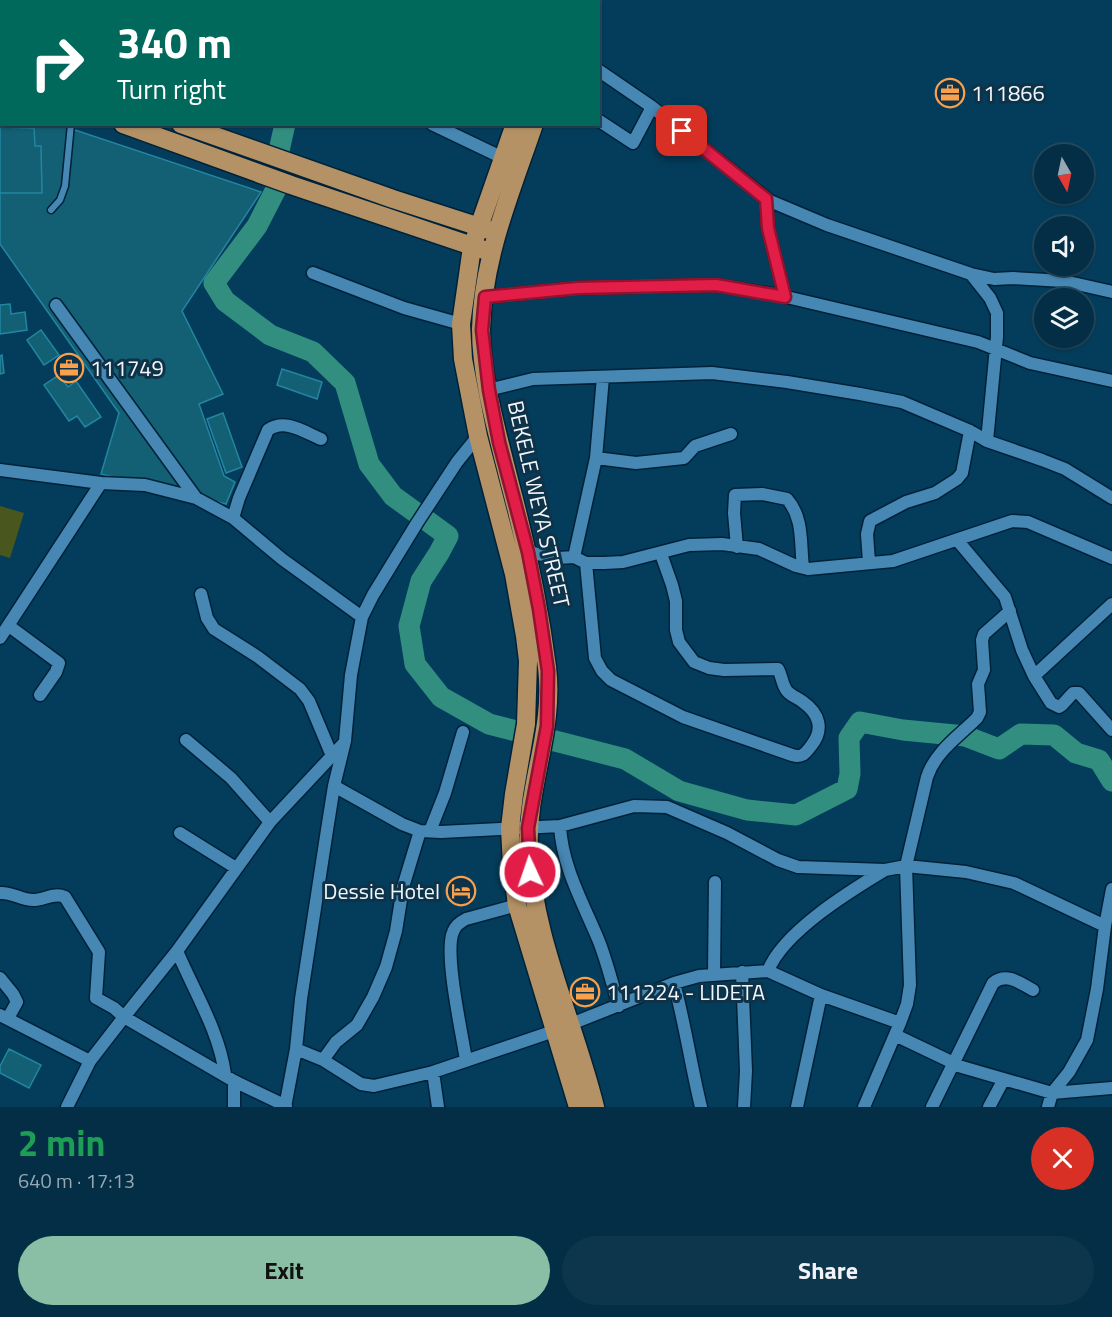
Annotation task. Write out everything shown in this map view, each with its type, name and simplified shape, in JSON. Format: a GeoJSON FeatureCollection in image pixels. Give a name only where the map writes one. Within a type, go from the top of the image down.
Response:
{"type":"FeatureCollection","features":[{"type":"Feature","properties":{"kind":"main road"},"geometry":{"type":"LineString","coordinates":[[129,126],[291,185],[491,252]]}},
{"type":"Feature","properties":{"kind":"main road"},"geometry":{"type":"LineString","coordinates":[[187,126],[487,230]]}},
{"type":"Feature","properties":{"kind":"main road"},"geometry":{"type":"LineString","coordinates":[[514,126],[491,194],[487,230],[472,247],[461,324],[463,359],[478,436],[514,574],[528,662],[525,731],[514,794],[519,828],[512,866],[517,905],[562,1027],[578,1107]]}},
{"type":"Feature","properties":{"kind":"main road","name":"BEKELE WEYA STREET"},"geometry":{"type":"LineString","coordinates":[[533,126],[487,230],[491,252],[482,330],[489,390],[499,442],[528,552],[548,671],[546,733],[519,828],[562,1027],[595,1107]]}},
{"type":"Feature","properties":{"kind":"main road"},"geometry":{"type":"LineString","coordinates":[[448,218],[472,208],[491,194]]}},
{"type":"Feature","properties":{"kind":"main road"},"geometry":{"type":"LineString","coordinates":[[438,235],[448,243],[468,270]]}},
{"type":"Feature","properties":{"kind":"street"},"geometry":{"type":"LineString","coordinates":[[600,71],[652,106],[766,199],[827,225],[971,274],[994,279],[1064,281],[1112,292]]}},
{"type":"Feature","properties":{"kind":"street"},"geometry":{"type":"LineString","coordinates":[[600,121],[633,143],[652,106]]}},
{"type":"Feature","properties":{"kind":"street"},"geometry":{"type":"LineString","coordinates":[[436,126],[503,158]]}},
{"type":"Feature","properties":{"kind":"street"},"geometry":{"type":"LineString","coordinates":[[766,199],[770,237],[785,297]]}},
{"type":"Feature","properties":{"kind":"street"},"geometry":{"type":"LineString","coordinates":[[313,273],[404,308],[461,324]]}},
{"type":"Feature","properties":{"kind":"street"},"geometry":{"type":"LineString","coordinates":[[971,274],[990,298],[997,313],[987,441]]}},
{"type":"Feature","properties":{"kind":"street"},"geometry":{"type":"LineString","coordinates":[[485,297],[578,288],[716,285],[785,297],[978,342],[1030,363],[1112,381]]}},
{"type":"Feature","properties":{"kind":"street"},"geometry":{"type":"LineString","coordinates":[[56,305],[196,498]]}},
{"type":"Feature","properties":{"kind":"street"},"geometry":{"type":"LineString","coordinates":[[489,390],[533,379],[712,374],[787,382],[902,402],[970,431],[987,441],[1065,470],[1112,498]]}},
{"type":"Feature","properties":{"kind":"street"},"geometry":{"type":"LineString","coordinates":[[603,377],[596,458],[580,560],[595,658],[602,671],[611,680],[684,717],[792,755],[799,757],[805,755],[818,737],[820,730],[817,720],[811,709],[786,690],[778,669],[709,668],[694,662],[686,653],[679,642],[676,630],[676,601],[661,554]]}},
{"type":"Feature","properties":{"kind":"street"},"geometry":{"type":"LineString","coordinates":[[233,518],[239,498],[268,430],[275,425],[284,424],[321,439]]}},
{"type":"Feature","properties":{"kind":"street"},"geometry":{"type":"LineString","coordinates":[[869,562],[867,534],[870,521],[906,502],[934,493],[957,479],[963,473],[970,431]]}},
{"type":"Feature","properties":{"kind":"street"},"geometry":{"type":"LineString","coordinates":[[596,458],[636,463],[684,458],[695,446],[731,434]]}},
{"type":"Feature","properties":{"kind":"street"},"geometry":{"type":"LineString","coordinates":[[0,893],[13,894],[26,900],[37,900],[54,895],[65,897],[99,952],[96,998],[114,1008],[124,1017],[286,1106],[334,786],[345,741],[351,675],[362,617],[373,595],[457,462],[478,436]]}},
{"type":"Feature","properties":{"kind":"street"},"geometry":{"type":"LineString","coordinates":[[0,470],[101,483],[146,485],[196,498],[233,518],[282,559],[362,617]]}},
{"type":"Feature","properties":{"kind":"street"},"geometry":{"type":"LineString","coordinates":[[0,638],[101,483]]}},
{"type":"Feature","properties":{"kind":"street"},"geometry":{"type":"LineString","coordinates":[[738,547],[735,495],[762,494],[787,499],[798,516],[803,567]]}},
{"type":"Feature","properties":{"kind":"street"},"geometry":{"type":"LineString","coordinates":[[528,552],[558,558],[623,562],[689,546],[722,544],[759,549],[808,569],[893,561],[1012,521],[1028,522],[1110,553]]}},
{"type":"Feature","properties":{"kind":"street"},"geometry":{"type":"LineString","coordinates":[[958,541],[1005,597],[1022,650],[1034,676],[1051,703],[1059,707],[1074,693],[1079,693],[1112,730]]}},
{"type":"Feature","properties":{"kind":"street"},"geometry":{"type":"LineString","coordinates":[[201,594],[207,618],[214,629],[258,657],[300,689],[309,701],[332,756]]}},
{"type":"Feature","properties":{"kind":"street"},"geometry":{"type":"LineString","coordinates":[[1034,676],[1112,604]]}},
{"type":"Feature","properties":{"kind":"street"},"geometry":{"type":"LineString","coordinates":[[864,1107],[907,1004],[910,985],[906,866],[931,766],[977,718],[980,712],[978,684],[984,670],[982,640],[984,634],[1010,611]]}},
{"type":"Feature","properties":{"kind":"street"},"geometry":{"type":"LineString","coordinates":[[9,626],[59,663],[56,672],[40,695]]}},
{"type":"Feature","properties":{"kind":"street"},"geometry":{"type":"LineString","coordinates":[[323,1060],[336,1042],[357,1025],[386,967],[396,931],[404,887],[425,831],[445,793],[463,732]]}},
{"type":"Feature","properties":{"kind":"street"},"geometry":{"type":"LineString","coordinates":[[186,740],[231,777],[270,822]]}},
{"type":"Feature","properties":{"kind":"street"},"geometry":{"type":"LineString","coordinates":[[67,1107],[90,1061],[177,951],[270,822],[345,741]]}},
{"type":"Feature","properties":{"kind":"street"},"geometry":{"type":"LineString","coordinates":[[334,786],[402,824],[425,831],[560,826],[634,806],[667,807],[727,833],[778,860],[798,867],[885,870],[906,866],[966,873],[1014,883],[1105,926]]}},
{"type":"Feature","properties":{"kind":"street"},"geometry":{"type":"LineString","coordinates":[[560,826],[561,844],[576,888],[599,942],[619,1006]]}},
{"type":"Feature","properties":{"kind":"street"},"geometry":{"type":"LineString","coordinates":[[180,833],[236,868]]}},
{"type":"Feature","properties":{"kind":"street"},"geometry":{"type":"LineString","coordinates":[[768,971],[778,951],[797,933],[839,900],[885,870]]}},
{"type":"Feature","properties":{"kind":"street"},"geometry":{"type":"LineString","coordinates":[[714,974],[715,882]]}},
{"type":"Feature","properties":{"kind":"street"},"geometry":{"type":"LineString","coordinates":[[1048,1107],[1052,1093],[1069,1072],[1087,1040],[1112,889]]}},
{"type":"Feature","properties":{"kind":"street"},"geometry":{"type":"LineString","coordinates":[[466,1060],[450,952],[453,931],[460,922],[466,919],[517,905]]}},
{"type":"Feature","properties":{"kind":"street"},"geometry":{"type":"LineString","coordinates":[[177,951],[209,1021],[230,1077],[234,1107]]}},
{"type":"Feature","properties":{"kind":"street"},"geometry":{"type":"LineString","coordinates":[[296,1049],[323,1060],[361,1084],[374,1086],[433,1072],[619,1006],[674,983],[699,976],[742,972],[768,971],[821,995],[900,1023]]}},
{"type":"Feature","properties":{"kind":"street"},"geometry":{"type":"LineString","coordinates":[[742,972],[746,1071],[744,1107]]}},
{"type":"Feature","properties":{"kind":"street"},"geometry":{"type":"LineString","coordinates":[[932,1107],[993,983],[999,978],[1007,977],[1033,990]]}},
{"type":"Feature","properties":{"kind":"street"},"geometry":{"type":"LineString","coordinates":[[0,978],[17,1002],[4,1017],[90,1061]]}},
{"type":"Feature","properties":{"kind":"street"},"geometry":{"type":"LineString","coordinates":[[674,983],[684,1019],[692,1071],[701,1107]]}},
{"type":"Feature","properties":{"kind":"street"},"geometry":{"type":"LineString","coordinates":[[797,1107],[821,995]]}},
{"type":"Feature","properties":{"kind":"street"},"geometry":{"type":"LineString","coordinates":[[895,1035],[954,1063],[1052,1093],[1112,1088]]}},
{"type":"Feature","properties":{"kind":"street"},"geometry":{"type":"LineString","coordinates":[[433,1072],[438,1107]]}},
{"type":"Feature","properties":{"kind":"street"},"geometry":{"type":"LineString","coordinates":[[989,1107],[1004,1079]]}},
{"type":"Feature","properties":{"kind":"lane"},"geometry":{"type":"LineString","coordinates":[[51,210],[60,200],[65,186],[71,126]]}},
{"type":"Feature","properties":{"kind":"green space"},"geometry":{"type":"Polygon","coordinates":[[[0,506],[24,513],[10,558],[0,555],[0,506]]]}},
{"type":"Feature","properties":{"kind":"building"},"geometry":{"type":"Polygon","coordinates":[[[0,126],[63,126],[261,192],[182,311],[223,394],[199,404],[224,476],[235,482],[226,504],[101,474],[119,413],[0,244],[0,126]]]}},
{"type":"Feature","properties":{"kind":"building"},"geometry":{"type":"Polygon","coordinates":[[[0,127],[34,128],[35,146],[41,146],[42,193],[0,193],[0,127]]]}},
{"type":"Feature","properties":{"kind":"building"},"geometry":{"type":"Polygon","coordinates":[[[10,304],[11,314],[25,312],[27,330],[0,334],[0,305],[10,304]]]}},
{"type":"Feature","properties":{"kind":"building"},"geometry":{"type":"Polygon","coordinates":[[[41,330],[59,355],[44,365],[27,340],[41,330]]]}},
{"type":"Feature","properties":{"kind":"building"},"geometry":{"type":"Polygon","coordinates":[[[2,355],[4,373],[0,374],[0,356],[2,355]]]}},
{"type":"Feature","properties":{"kind":"building"},"geometry":{"type":"Polygon","coordinates":[[[282,369],[322,382],[317,399],[277,385],[282,369]]]}},
{"type":"Feature","properties":{"kind":"building"},"geometry":{"type":"Polygon","coordinates":[[[59,375],[68,387],[76,381],[101,417],[85,427],[77,416],[69,421],[44,385],[59,375]]]}},
{"type":"Feature","properties":{"kind":"building"},"geometry":{"type":"Polygon","coordinates":[[[223,413],[242,467],[226,473],[207,419],[223,413]]]}},
{"type":"Feature","properties":{"kind":"building"},"geometry":{"type":"Polygon","coordinates":[[[9,1049],[41,1065],[29,1088],[0,1073],[0,1066],[9,1049]]]}},
{"type":"Feature","properties":{"kind":"waterway"},"geometry":{"type":"LineString","coordinates":[[285,126],[278,155],[276,189],[257,226],[214,283],[225,301],[270,335],[313,352],[345,383],[369,464],[393,496],[448,536],[421,581],[409,626],[415,664],[441,697],[489,724],[625,759],[679,791],[747,810],[796,815],[847,789],[850,774],[849,738],[860,722],[903,730],[965,736],[999,749],[1021,734],[1054,735],[1076,753],[1099,760],[1112,781]]}},
{"type":"Feature","properties":{"kind":"place","name":"111866"},"geometry":{"type":"Point","coordinates":[950,93]}},
{"type":"Feature","properties":{"kind":"place","name":"111749"},"geometry":{"type":"Point","coordinates":[69,368]}},
{"type":"Feature","properties":{"kind":"place","name":"Dessie Hotel"},"geometry":{"type":"Point","coordinates":[461,891]}},
{"type":"Feature","properties":{"kind":"place","name":"111224 - LIDETA"},"geometry":{"type":"Point","coordinates":[585,992]}},
{"type":"Feature","properties":{"kind":"route"},"geometry":{"type":"LineString","coordinates":[[530,872],[528,828],[547,726],[548,671],[528,552],[499,442],[483,357],[482,330],[485,297],[578,288],[716,285],[785,297],[768,228],[766,199],[682,131]]}}]}
